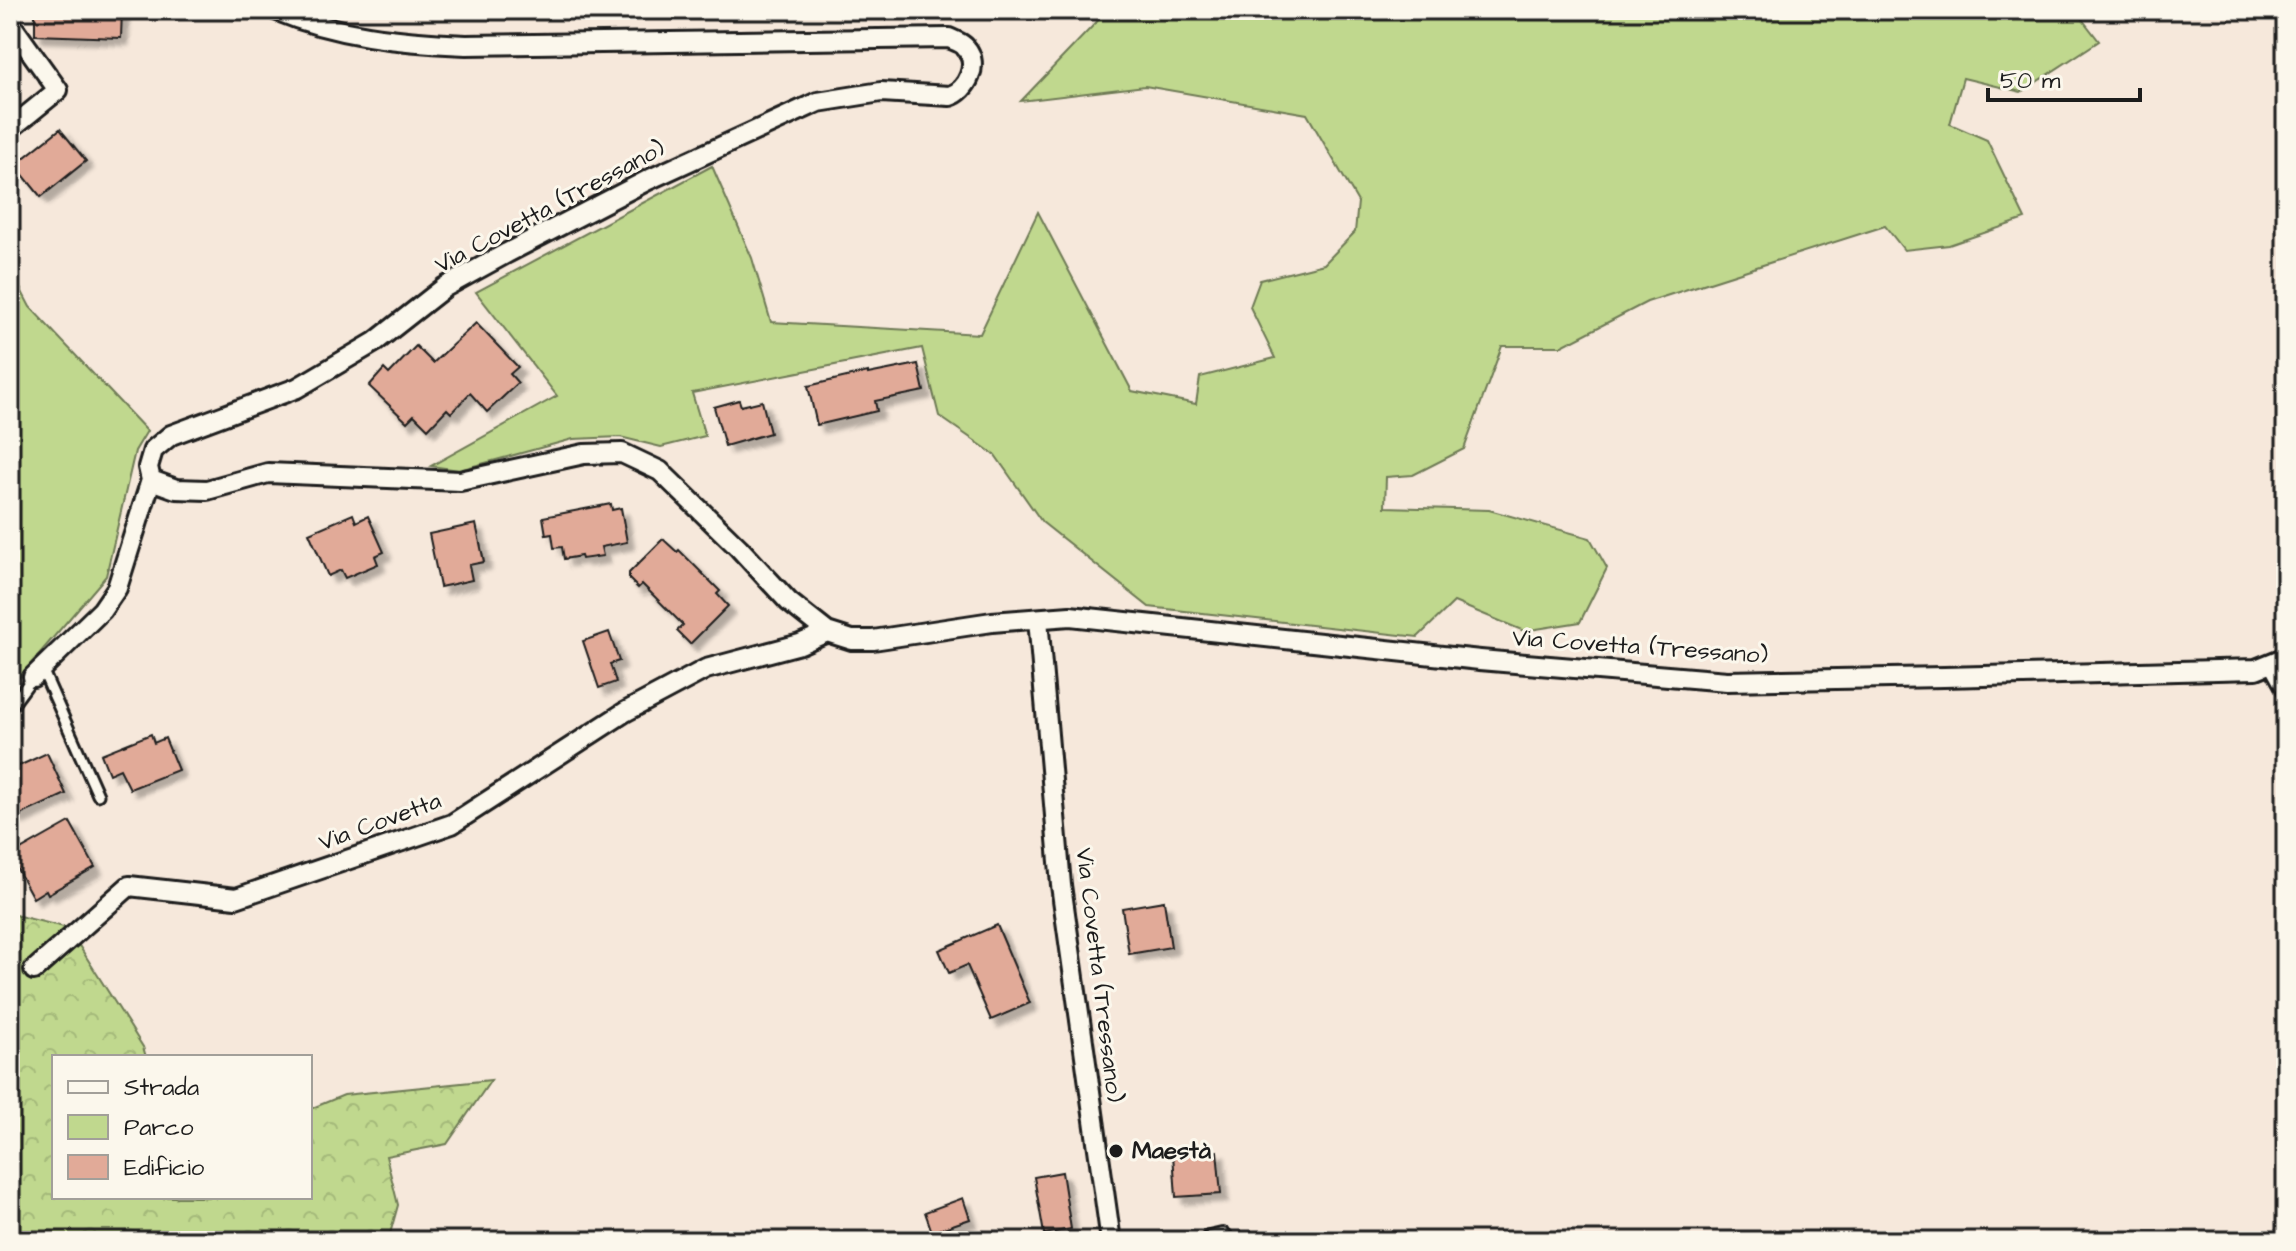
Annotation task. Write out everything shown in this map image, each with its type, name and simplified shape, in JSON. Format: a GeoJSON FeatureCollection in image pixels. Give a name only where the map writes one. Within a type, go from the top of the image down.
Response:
{"type":"FeatureCollection","features":[{"type":"Feature","properties":{"kind":"street","name":"Via Covetta (Tressano)"},"geometry":{"type":"LineString","coordinates":[[275,10],[308,24],[365,37],[414,43],[466,45],[949,38],[965,45],[970,54],[970,78],[958,94],[950,96],[881,92],[818,102],[648,180],[445,287],[375,342],[297,388],[171,435],[153,450],[148,467],[151,480],[176,489],[207,490],[268,473],[460,481],[584,454],[622,453],[660,471],[789,602],[827,632],[852,640],[873,640],[992,622],[1070,616],[1480,660],[1727,681],[2256,669],[2277,660]]}},
{"type":"Feature","properties":{"kind":"street"},"geometry":{"type":"LineString","coordinates":[[10,23],[58,90],[10,129]]}},
{"type":"Feature","properties":{"kind":"street"},"geometry":{"type":"LineString","coordinates":[[37,673],[102,610],[117,588],[151,480]]}},
{"type":"Feature","properties":{"kind":"street","name":"Via Covetta (Tressano)"},"geometry":{"type":"LineString","coordinates":[[1038,619],[1061,885],[1111,1241]]}},
{"type":"Feature","properties":{"kind":"street","name":"Via Covetta"},"geometry":{"type":"LineString","coordinates":[[34,970],[129,886],[236,898],[452,824],[625,712],[706,669],[800,644],[827,632]]}},
{"type":"Feature","properties":{"kind":"street"},"geometry":{"type":"LineString","coordinates":[[1210,1241],[1223,1238],[1224,1241]]}},
{"type":"Feature","properties":{"kind":"lane"},"geometry":{"type":"LineString","coordinates":[[2277,660],[2286,703]]}},
{"type":"Feature","properties":{"kind":"lane"},"geometry":{"type":"LineString","coordinates":[[10,708],[37,673],[98,795]]}},
{"type":"Feature","properties":{"kind":"green space"},"geometry":{"type":"Polygon","coordinates":[[[1108,10],[2075,10],[2099,41],[2021,92],[1963,78],[1950,124],[1987,140],[2025,219],[1949,245],[1904,250],[1885,226],[1647,302],[1562,346],[1502,346],[1464,449],[1413,475],[1386,477],[1385,507],[1489,510],[1590,538],[1607,568],[1580,622],[1524,631],[1454,602],[1418,637],[1149,607],[1042,522],[995,455],[939,416],[922,348],[692,393],[705,436],[661,447],[620,437],[573,439],[459,470],[431,466],[557,396],[476,292],[712,166],[752,258],[771,322],[980,334],[1038,212],[1132,391],[1196,404],[1200,377],[1275,358],[1250,307],[1260,280],[1324,264],[1355,232],[1358,202],[1307,114],[1145,86],[1021,101],[1108,10]]]}},
{"type":"Feature","properties":{"kind":"green space"},"geometry":{"type":"Polygon","coordinates":[[[10,279],[17,282],[30,307],[147,431],[135,451],[106,576],[10,688],[10,279]]]}},
{"type":"Feature","properties":{"kind":"green space"},"geometry":{"type":"Polygon","coordinates":[[[11,914],[68,928],[145,1055],[52,1055],[52,1199],[312,1199],[312,1108],[344,1095],[491,1080],[447,1144],[386,1156],[398,1205],[388,1241],[10,1241],[11,914]]]}},
{"type":"Feature","properties":{"kind":"building"},"geometry":{"type":"Polygon","coordinates":[[[35,10],[122,10],[121,38],[35,35],[35,10]]]}},
{"type":"Feature","properties":{"kind":"building"},"geometry":{"type":"Polygon","coordinates":[[[60,129],[86,161],[41,197],[15,165],[60,129]]]}},
{"type":"Feature","properties":{"kind":"building"},"geometry":{"type":"Polygon","coordinates":[[[476,323],[518,367],[510,374],[518,383],[487,412],[470,393],[451,413],[447,409],[428,429],[414,415],[407,422],[369,386],[384,369],[389,374],[416,346],[433,363],[476,323]]]}},
{"type":"Feature","properties":{"kind":"building"},"geometry":{"type":"Polygon","coordinates":[[[918,364],[924,391],[875,401],[877,411],[817,425],[808,386],[918,364]]]}},
{"type":"Feature","properties":{"kind":"building"},"geometry":{"type":"Polygon","coordinates":[[[739,400],[741,406],[762,401],[770,433],[725,446],[714,407],[739,400]]]}},
{"type":"Feature","properties":{"kind":"building"},"geometry":{"type":"Polygon","coordinates":[[[611,504],[612,510],[621,508],[627,542],[601,547],[603,556],[564,559],[562,547],[554,548],[552,534],[546,535],[543,517],[611,504]]]}},
{"type":"Feature","properties":{"kind":"building"},"geometry":{"type":"Polygon","coordinates":[[[353,514],[356,522],[368,516],[384,552],[375,556],[378,564],[345,578],[341,570],[328,576],[309,533],[353,514]]]}},
{"type":"Feature","properties":{"kind":"building"},"geometry":{"type":"Polygon","coordinates":[[[476,524],[484,562],[469,565],[472,580],[440,587],[429,534],[476,524]]]}},
{"type":"Feature","properties":{"kind":"building"},"geometry":{"type":"Polygon","coordinates":[[[663,539],[677,552],[679,550],[720,591],[717,594],[728,606],[690,644],[677,631],[683,625],[642,584],[638,588],[629,579],[629,573],[663,539]]]}},
{"type":"Feature","properties":{"kind":"building"},"geometry":{"type":"Polygon","coordinates":[[[609,632],[619,661],[610,664],[616,682],[599,688],[583,641],[609,632]]]}},
{"type":"Feature","properties":{"kind":"building"},"geometry":{"type":"Polygon","coordinates":[[[151,734],[154,743],[165,738],[178,770],[130,789],[120,769],[109,774],[101,754],[151,734]]]}},
{"type":"Feature","properties":{"kind":"building"},"geometry":{"type":"Polygon","coordinates":[[[47,753],[66,794],[16,817],[10,804],[10,770],[47,753]]]}},
{"type":"Feature","properties":{"kind":"building"},"geometry":{"type":"Polygon","coordinates":[[[70,822],[95,867],[48,894],[46,890],[33,898],[10,856],[70,822]]]}},
{"type":"Feature","properties":{"kind":"building"},"geometry":{"type":"Polygon","coordinates":[[[1164,901],[1171,947],[1129,954],[1122,908],[1164,901]]]}},
{"type":"Feature","properties":{"kind":"building"},"geometry":{"type":"Polygon","coordinates":[[[997,925],[1030,1003],[991,1020],[967,965],[949,973],[939,950],[997,925]]]}},
{"type":"Feature","properties":{"kind":"building"},"geometry":{"type":"Polygon","coordinates":[[[1217,1151],[1221,1194],[1176,1197],[1173,1154],[1217,1151]]]}},
{"type":"Feature","properties":{"kind":"building"},"geometry":{"type":"Polygon","coordinates":[[[1062,1172],[1071,1229],[1044,1234],[1034,1177],[1062,1172]]]}},
{"type":"Feature","properties":{"kind":"building"},"geometry":{"type":"Polygon","coordinates":[[[963,1198],[970,1219],[932,1232],[925,1212],[963,1198]]]}},
{"type":"Feature","properties":{"kind":"place","name":"Maestà"},"geometry":{"type":"Point","coordinates":[1116,1151]}}]}
